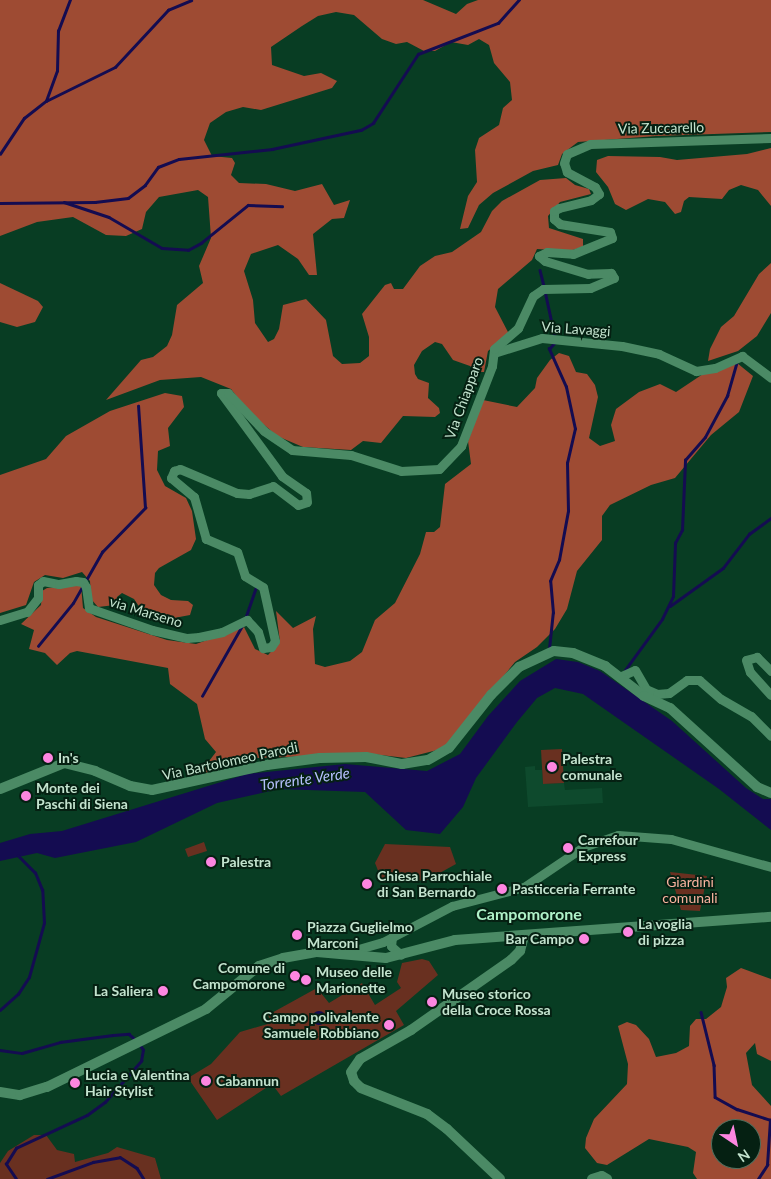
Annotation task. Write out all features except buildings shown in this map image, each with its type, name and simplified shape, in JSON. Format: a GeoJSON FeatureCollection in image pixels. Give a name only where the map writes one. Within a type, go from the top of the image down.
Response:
{"type":"FeatureCollection","features":[{"type":"Feature","properties":{"kind":"main road","name":"Via Bartolomeo Parodi"},"geometry":{"type":"LineString","coordinates":[[0,789],[64,763],[95,771],[130,786],[152,790],[267,764],[320,758],[366,757],[402,764],[428,760],[449,748],[491,695],[531,659],[554,651],[573,653],[597,661],[644,696],[670,708],[757,786],[771,793]]}},
{"type":"Feature","properties":{"kind":"main road"},"geometry":{"type":"LineString","coordinates":[[0,1092],[12,1096],[33,1092],[206,1009],[260,966],[312,952],[348,952],[367,957],[397,956],[455,940],[771,918]]}},
{"type":"Feature","properties":{"kind":"main road"},"geometry":{"type":"LineString","coordinates":[[500,1179],[447,1129],[427,1114],[361,1088],[354,1081],[351,1072],[360,1059],[411,1030],[511,960],[520,951],[524,936]]}},
{"type":"Feature","properties":{"kind":"main road"},"geometry":{"type":"LineString","coordinates":[[592,1179],[602,1176],[607,1179]]}},
{"type":"Feature","properties":{"kind":"street","name":"Via Zuccarello"},"geometry":{"type":"LineString","coordinates":[[565,167],[567,154],[590,144],[771,138]]}},
{"type":"Feature","properties":{"kind":"street","name":"Via Lavaggi"},"geometry":{"type":"LineString","coordinates":[[565,167],[571,176],[595,187],[599,194],[591,200],[559,208],[554,211],[554,219],[560,224],[610,232],[612,238],[573,254],[548,252],[539,256],[545,261],[588,274],[611,273],[614,278],[590,288],[543,289],[530,302],[518,328],[495,347],[494,353],[538,338],[622,346],[659,354],[696,371],[715,368],[742,356],[771,378]]}},
{"type":"Feature","properties":{"kind":"street","name":"Via Chiapparo"},"geometry":{"type":"LineString","coordinates":[[221,393],[228,393],[264,431],[292,450],[351,454],[401,471],[430,471],[446,465],[461,446],[494,353]]}},
{"type":"Feature","properties":{"kind":"street","name":"via Marseno"},"geometry":{"type":"LineString","coordinates":[[0,620],[27,612],[38,598],[38,585],[43,581],[59,584],[76,581],[83,582],[86,586],[89,608],[152,630],[187,638],[216,634],[247,620],[258,632],[263,648],[273,646],[274,634],[263,587],[245,576],[237,552],[206,539],[196,500],[171,478],[174,472],[180,469],[237,493],[249,494],[273,486],[298,505],[307,502],[306,493],[282,476],[221,393]]}},
{"type":"Feature","properties":{"kind":"street"},"geometry":{"type":"LineString","coordinates":[[771,671],[757,657],[746,660],[750,672],[771,695]]}},
{"type":"Feature","properties":{"kind":"street"},"geometry":{"type":"LineString","coordinates":[[619,676],[635,670],[646,689],[657,694],[669,693],[687,680],[699,680],[721,699],[756,719],[771,736]]}},
{"type":"Feature","properties":{"kind":"street"},"geometry":{"type":"LineString","coordinates":[[348,952],[366,949],[469,900],[499,896],[524,887],[583,847],[618,835],[671,839],[771,867]]}},
{"type":"Feature","properties":{"kind":"street"},"geometry":{"type":"LineString","coordinates":[[392,937],[390,946],[397,956]]}},
{"type":"Feature","properties":{"kind":"shaded area"},"geometry":{"type":"Polygon","coordinates":[[[0,0],[423,0],[456,14],[467,4],[478,0],[771,0],[771,132],[656,136],[578,142],[562,154],[558,165],[533,171],[493,193],[479,205],[468,228],[460,229],[468,196],[477,182],[475,150],[479,138],[499,125],[503,108],[512,100],[510,82],[494,63],[489,45],[479,39],[468,45],[451,42],[435,51],[424,51],[407,42],[396,44],[382,39],[354,15],[336,12],[318,16],[302,26],[271,47],[272,65],[304,76],[321,73],[337,81],[332,88],[261,110],[243,107],[226,112],[210,123],[204,140],[212,156],[232,158],[235,163],[231,175],[239,183],[266,184],[295,191],[322,184],[334,205],[350,200],[344,218],[332,219],[313,234],[317,275],[309,275],[298,259],[278,245],[251,254],[244,271],[253,300],[255,323],[268,342],[274,339],[279,329],[283,305],[306,299],[326,320],[333,356],[342,364],[360,363],[369,356],[369,337],[362,314],[385,285],[391,283],[394,289],[403,289],[420,266],[435,256],[452,252],[481,232],[492,211],[502,201],[540,180],[566,178],[575,185],[589,189],[591,194],[560,202],[548,216],[549,228],[583,239],[583,247],[569,251],[537,249],[532,260],[498,289],[495,307],[509,334],[488,351],[484,372],[478,372],[470,366],[453,360],[442,344],[435,342],[422,351],[414,365],[415,374],[418,379],[429,383],[428,398],[439,408],[440,413],[435,417],[403,416],[381,443],[363,441],[351,450],[303,447],[277,436],[246,409],[231,389],[201,377],[160,380],[106,400],[141,360],[153,357],[167,346],[172,335],[177,305],[203,283],[199,266],[211,238],[208,197],[198,190],[159,197],[146,212],[142,229],[126,236],[106,235],[73,217],[37,222],[0,236],[0,0]]]}},
{"type":"Feature","properties":{"kind":"shaded area"},"geometry":{"type":"Polygon","coordinates":[[[771,148],[771,206],[758,190],[741,185],[729,190],[722,199],[689,197],[684,201],[681,212],[675,214],[665,202],[648,199],[626,210],[615,204],[608,187],[596,172],[597,160],[608,156],[660,157],[677,160],[747,154],[771,148]]]}},
{"type":"Feature","properties":{"kind":"shaded area"},"geometry":{"type":"Polygon","coordinates":[[[771,263],[771,313],[757,336],[738,351],[708,361],[710,349],[721,327],[734,316],[759,274],[771,263]]]}},
{"type":"Feature","properties":{"kind":"shaded area"},"geometry":{"type":"Polygon","coordinates":[[[0,283],[38,301],[43,307],[35,322],[17,327],[0,322],[0,283]]]}},
{"type":"Feature","properties":{"kind":"shaded area"},"geometry":{"type":"Polygon","coordinates":[[[559,353],[569,356],[576,372],[587,374],[595,385],[598,397],[589,438],[600,446],[615,441],[611,425],[616,409],[639,392],[660,384],[676,392],[703,374],[737,363],[753,376],[739,412],[711,435],[675,478],[651,485],[610,505],[602,516],[602,540],[577,571],[567,609],[555,629],[537,647],[515,662],[445,748],[406,758],[372,754],[257,758],[205,773],[203,769],[216,752],[205,739],[197,704],[170,684],[168,668],[77,651],[70,653],[57,665],[45,653],[29,649],[34,630],[21,624],[41,605],[42,591],[47,588],[81,585],[83,608],[96,617],[167,640],[196,644],[244,627],[255,649],[268,655],[280,642],[276,611],[293,628],[316,616],[313,629],[315,664],[325,667],[350,661],[362,652],[375,620],[395,603],[420,554],[426,532],[434,532],[440,527],[445,484],[471,464],[468,441],[483,400],[517,407],[535,388],[537,378],[550,360],[559,353]]]}},
{"type":"Feature","properties":{"kind":"shaded area"},"geometry":{"type":"Polygon","coordinates":[[[165,393],[182,396],[184,407],[168,428],[170,446],[158,451],[157,470],[165,486],[186,498],[192,511],[196,539],[191,550],[159,568],[155,573],[154,585],[161,595],[171,600],[188,601],[193,605],[190,615],[174,618],[163,613],[144,614],[134,599],[122,593],[117,597],[115,605],[98,607],[91,599],[90,581],[82,572],[63,578],[45,575],[34,582],[26,605],[0,613],[0,475],[46,459],[66,436],[110,411],[165,393]]]}},
{"type":"Feature","properties":{"kind":"shaded area"},"geometry":{"type":"Polygon","coordinates":[[[535,766],[535,770],[542,770],[543,784],[564,783],[565,790],[602,788],[603,803],[528,807],[525,767],[535,766]]]}},
{"type":"Feature","properties":{"kind":"shaded area"},"geometry":{"type":"Polygon","coordinates":[[[741,968],[771,979],[771,1061],[757,1054],[755,1043],[746,1053],[752,1085],[771,1106],[771,1179],[697,1179],[693,1173],[696,1152],[688,1147],[649,1139],[607,1165],[597,1163],[585,1148],[586,1138],[594,1119],[627,1084],[628,1064],[618,1026],[627,1022],[636,1025],[649,1039],[656,1057],[676,1053],[689,1046],[690,1026],[696,1019],[706,1019],[721,1007],[727,987],[726,978],[741,968]]]}},
{"type":"Feature","properties":{"kind":"green space","name":"Palestra comunale"},"geometry":{"type":"Polygon","coordinates":[[[562,749],[564,783],[543,784],[541,750],[562,749]]]}},
{"type":"Feature","properties":{"kind":"green space"},"geometry":{"type":"Polygon","coordinates":[[[204,842],[207,851],[188,857],[185,849],[204,842]]]}},
{"type":"Feature","properties":{"kind":"green space"},"geometry":{"type":"Polygon","coordinates":[[[385,844],[450,847],[456,864],[427,880],[383,883],[375,863],[385,844]]]}},
{"type":"Feature","properties":{"kind":"green space","name":"Giardini comunali"},"geometry":{"type":"Polygon","coordinates":[[[670,872],[707,876],[700,911],[681,910],[670,872]]]}},
{"type":"Feature","properties":{"kind":"green space"},"geometry":{"type":"Polygon","coordinates":[[[422,959],[429,961],[438,975],[396,1011],[404,1025],[281,1096],[272,1084],[217,1120],[188,1078],[211,1064],[240,1032],[271,1023],[268,1015],[317,988],[329,1003],[362,983],[375,1005],[401,988],[397,982],[402,963],[422,959]]]}},
{"type":"Feature","properties":{"kind":"green space"},"geometry":{"type":"Polygon","coordinates":[[[34,1135],[46,1135],[57,1150],[74,1154],[75,1162],[108,1153],[117,1147],[155,1158],[161,1179],[0,1179],[0,1163],[8,1151],[34,1135]]]}},
{"type":"Feature","properties":{"kind":"water","name":"Torrente Verde"},"geometry":{"type":"Polygon","coordinates":[[[556,659],[578,662],[600,671],[672,721],[746,788],[763,799],[771,799],[771,830],[719,789],[583,694],[555,688],[537,698],[517,722],[476,778],[463,807],[440,834],[406,830],[365,792],[279,789],[217,803],[136,842],[55,858],[37,853],[0,861],[0,843],[30,834],[62,831],[247,774],[345,764],[427,771],[460,754],[488,716],[520,681],[556,659]]]}},
{"type":"Feature","properties":{"kind":"water"},"geometry":{"type":"Polygon","coordinates":[[[316,1011],[322,1011],[326,1018],[322,1025],[316,1025],[312,1021],[312,1015],[316,1011]]]}},
{"type":"Feature","properties":{"kind":"waterway"},"geometry":{"type":"LineString","coordinates":[[46,101],[57,71],[58,31],[70,0]]}},
{"type":"Feature","properties":{"kind":"waterway"},"geometry":{"type":"LineString","coordinates":[[0,154],[24,118],[46,101],[115,67],[168,10],[191,0]]}},
{"type":"Feature","properties":{"kind":"waterway"},"geometry":{"type":"LineString","coordinates":[[0,203],[95,202],[128,198],[145,185],[158,167],[179,159],[272,149],[361,130],[373,123],[418,54],[498,23],[519,0]]}},
{"type":"Feature","properties":{"kind":"waterway"},"geometry":{"type":"LineString","coordinates":[[64,202],[109,217],[162,248],[188,250],[201,243],[248,205],[282,206]]}},
{"type":"Feature","properties":{"kind":"waterway"},"geometry":{"type":"LineString","coordinates":[[540,270],[544,286]]}},
{"type":"Feature","properties":{"kind":"waterway"},"geometry":{"type":"LineString","coordinates":[[545,291],[555,337]]}},
{"type":"Feature","properties":{"kind":"waterway"},"geometry":{"type":"LineString","coordinates":[[549,649],[553,613],[550,581],[559,560],[568,511],[567,463],[575,429],[566,387],[549,349],[555,342]]}},
{"type":"Feature","properties":{"kind":"waterway"},"geometry":{"type":"LineString","coordinates":[[625,670],[662,619],[673,596],[675,543],[682,530],[685,460],[705,437],[727,396],[737,362]]}},
{"type":"Feature","properties":{"kind":"waterway"},"geometry":{"type":"LineString","coordinates":[[38,646],[73,603],[102,552],[145,508],[138,406]]}},
{"type":"Feature","properties":{"kind":"waterway"},"geometry":{"type":"LineString","coordinates":[[670,606],[723,568],[749,534],[771,518]]}},
{"type":"Feature","properties":{"kind":"waterway"},"geometry":{"type":"LineString","coordinates":[[245,619],[256,587]]}},
{"type":"Feature","properties":{"kind":"waterway"},"geometry":{"type":"LineString","coordinates":[[202,696],[243,624]]}},
{"type":"Feature","properties":{"kind":"waterway"},"geometry":{"type":"LineString","coordinates":[[0,1010],[18,994],[29,977],[44,923],[42,890],[35,873],[18,856]]}},
{"type":"Feature","properties":{"kind":"waterway"},"geometry":{"type":"LineString","coordinates":[[701,1012],[714,1065],[715,1097],[737,1109],[771,1120]]}},
{"type":"Feature","properties":{"kind":"waterway"},"geometry":{"type":"LineString","coordinates":[[0,1050],[22,1053],[60,1042],[113,1035],[129,1034],[136,1040]]}},
{"type":"Feature","properties":{"kind":"waterway"},"geometry":{"type":"LineString","coordinates":[[16,1179],[6,1164],[16,1148],[87,1115],[105,1102],[141,1061],[143,1050],[139,1044]]}},
{"type":"Feature","properties":{"kind":"waterway"},"geometry":{"type":"LineString","coordinates":[[758,1179],[767,1165],[770,1120]]}},
{"type":"Feature","properties":{"kind":"waterway"},"geometry":{"type":"LineString","coordinates":[[47,1179],[93,1162],[120,1157],[137,1168],[144,1179]]}},
{"type":"Feature","properties":{"kind":"place","name":"In's"},"geometry":{"type":"Point","coordinates":[48,758]}},
{"type":"Feature","properties":{"kind":"place","name":"Palestra comunale"},"geometry":{"type":"Point","coordinates":[552,767]}},
{"type":"Feature","properties":{"kind":"place","name":"Monte dei Paschi di Siena"},"geometry":{"type":"Point","coordinates":[26,796]}},
{"type":"Feature","properties":{"kind":"place","name":"Carrefour Express"},"geometry":{"type":"Point","coordinates":[568,848]}},
{"type":"Feature","properties":{"kind":"place","name":"Palestra"},"geometry":{"type":"Point","coordinates":[211,862]}},
{"type":"Feature","properties":{"kind":"place","name":"Chiesa Parrochiale di San Bernardo"},"geometry":{"type":"Point","coordinates":[367,884]}},
{"type":"Feature","properties":{"kind":"place","name":"Pasticceria Ferrante"},"geometry":{"type":"Point","coordinates":[502,889]}},
{"type":"Feature","properties":{"kind":"place","name":"La voglia di pizza"},"geometry":{"type":"Point","coordinates":[628,932]}},
{"type":"Feature","properties":{"kind":"place","name":"Piazza Guglielmo Marconi"},"geometry":{"type":"Point","coordinates":[297,935]}},
{"type":"Feature","properties":{"kind":"place","name":"Bar Campo"},"geometry":{"type":"Point","coordinates":[584,939]}},
{"type":"Feature","properties":{"kind":"place","name":"Comune di Campomorone"},"geometry":{"type":"Point","coordinates":[295,976]}},
{"type":"Feature","properties":{"kind":"place","name":"Museo delle Marionette"},"geometry":{"type":"Point","coordinates":[306,980]}},
{"type":"Feature","properties":{"kind":"place","name":"La Saliera"},"geometry":{"type":"Point","coordinates":[163,991]}},
{"type":"Feature","properties":{"kind":"place","name":"Museo storico della Croce Rossa"},"geometry":{"type":"Point","coordinates":[432,1002]}},
{"type":"Feature","properties":{"kind":"place","name":"Campo polivalente Samuele Robbiano"},"geometry":{"type":"Point","coordinates":[389,1025]}},
{"type":"Feature","properties":{"kind":"place","name":"Cabannun"},"geometry":{"type":"Point","coordinates":[206,1081]}},
{"type":"Feature","properties":{"kind":"place","name":"Lucia e Valentina Hair Stylist"},"geometry":{"type":"Point","coordinates":[75,1083]}},
{"type":"Feature","properties":{"kind":"district","name":"Campomorone"},"geometry":{"type":"Point","coordinates":[529,914]}}]}
